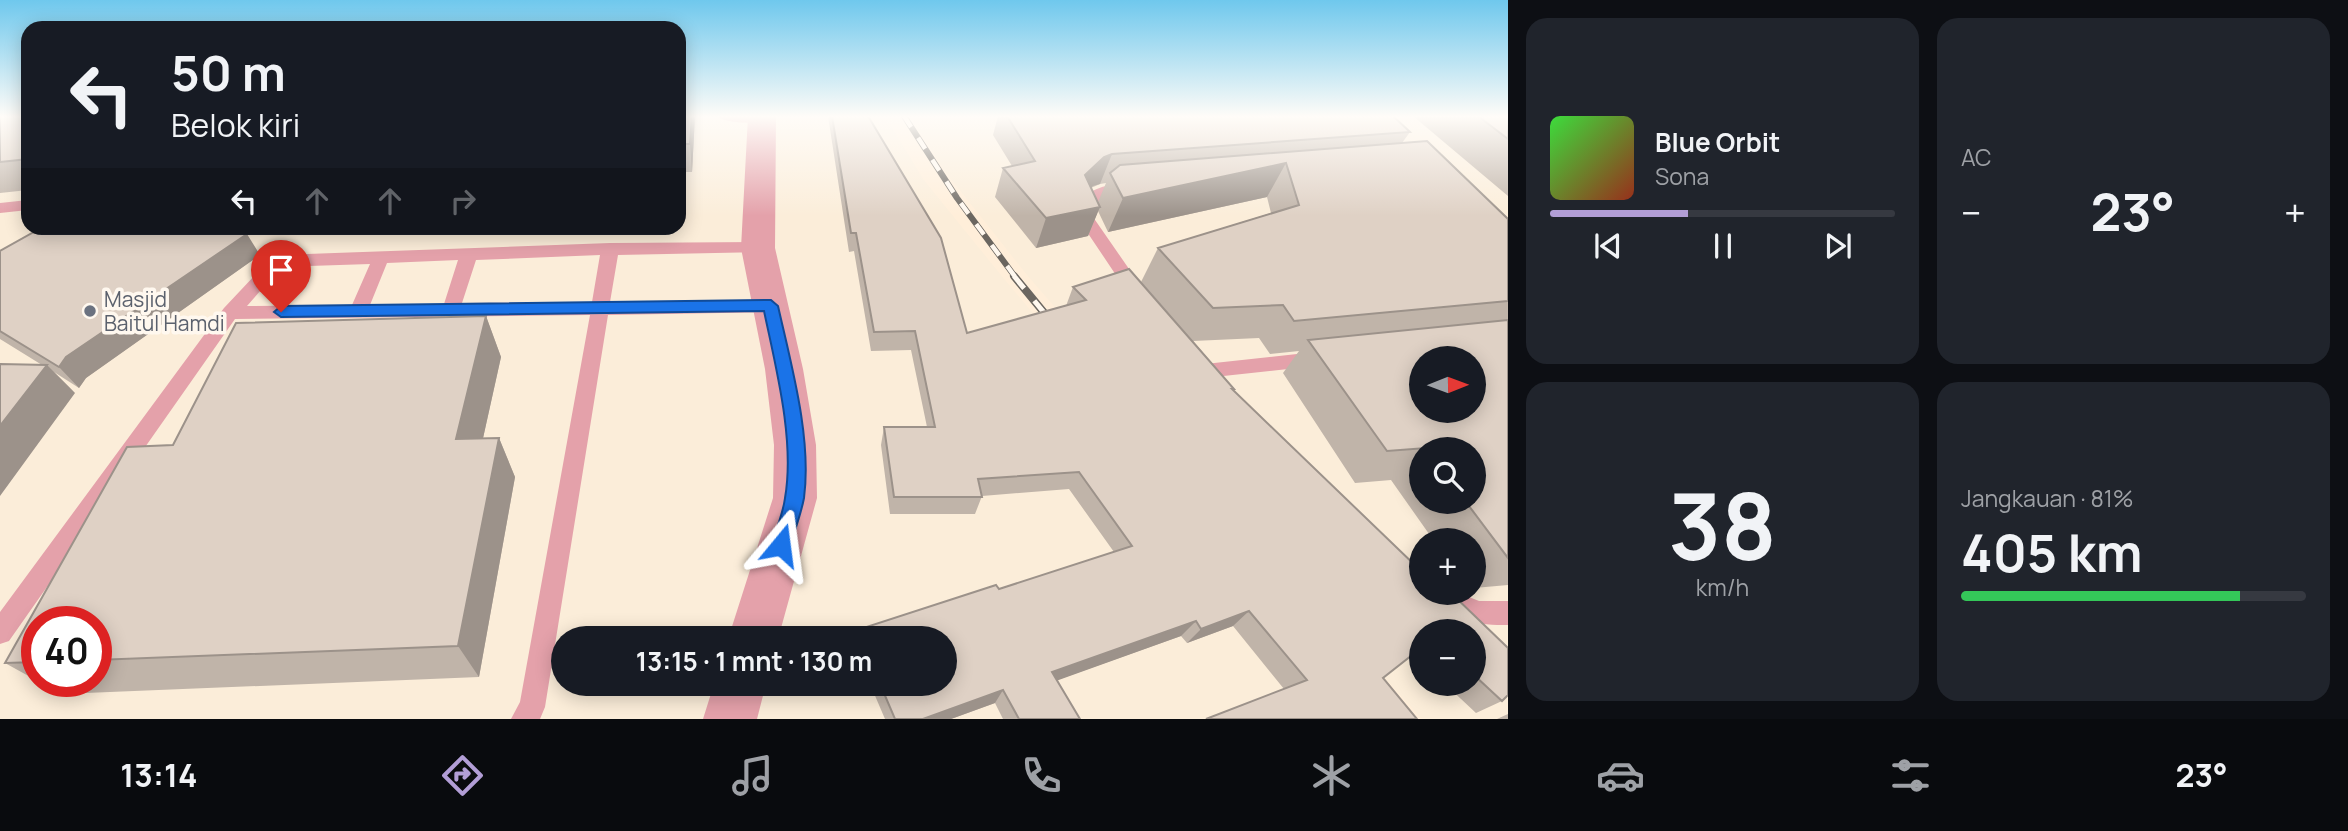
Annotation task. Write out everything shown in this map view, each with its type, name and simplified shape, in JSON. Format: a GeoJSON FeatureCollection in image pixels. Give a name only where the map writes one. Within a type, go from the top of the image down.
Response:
{"type":"FeatureCollection","features":[{"type":"Feature","properties":{"kind":"street"},"geometry":{"type":"LineString","coordinates":[[757,626],[794,498],[795,445],[784,369],[758,248],[761,150]]}},
{"type":"Feature","properties":{"kind":"street"},"geometry":{"type":"LineString","coordinates":[[730,719],[737,696]]}},
{"type":"Feature","properties":{"kind":"lane"},"geometry":{"type":"LineString","coordinates":[[1148,306],[1093,232],[1085,217],[1085,205],[1101,191],[1149,187]]}},
{"type":"Feature","properties":{"kind":"lane"},"geometry":{"type":"LineString","coordinates":[[0,208],[21,206]]}},
{"type":"Feature","properties":{"kind":"lane"},"geometry":{"type":"LineString","coordinates":[[0,632],[230,313],[262,278],[307,260],[610,249],[758,248]]}},
{"type":"Feature","properties":{"kind":"lane"},"geometry":{"type":"LineString","coordinates":[[524,719],[532,707],[610,249]]}},
{"type":"Feature","properties":{"kind":"lane"},"geometry":{"type":"LineString","coordinates":[[452,308],[469,254]]}},
{"type":"Feature","properties":{"kind":"lane"},"geometry":{"type":"LineString","coordinates":[[358,311],[381,257]]}},
{"type":"Feature","properties":{"kind":"lane"},"geometry":{"type":"LineString","coordinates":[[230,313],[452,308],[771,306]]}},
{"type":"Feature","properties":{"kind":"lane"},"geometry":{"type":"LineString","coordinates":[[1189,352],[1224,390]]}},
{"type":"Feature","properties":{"kind":"lane"},"geometry":{"type":"LineString","coordinates":[[1205,371],[1329,358]]}},
{"type":"Feature","properties":{"kind":"lane"},"geometry":{"type":"LineString","coordinates":[[1457,605],[1483,614],[1508,613]]}},
{"type":"Feature","properties":{"kind":"shaded area"},"geometry":{"type":"Polygon","coordinates":[[[0,150],[21,150],[21,235],[686,235],[686,150],[1508,150],[1508,719],[0,719],[0,150]]]}},
{"type":"Feature","properties":{"kind":"shaded area"},"geometry":{"type":"Polygon","coordinates":[[[905,150],[931,150],[947,174],[1027,275],[1174,445],[1422,719],[1383,719],[1155,458],[923,179],[905,150]]]}},
{"type":"Feature","properties":{"kind":"building"},"geometry":{"type":"Polygon","coordinates":[[[0,150],[21,150],[21,160],[0,162],[0,150]]]}},
{"type":"Feature","properties":{"kind":"building"},"geometry":{"type":"Polygon","coordinates":[[[837,150],[888,150],[941,238],[967,333],[1086,300],[1073,287],[1129,269],[1232,389],[1409,559],[1409,605],[1463,605],[1478,619],[1409,619],[1409,657],[1383,678],[1417,719],[1206,719],[1307,680],[1249,611],[1201,629],[1196,621],[1052,672],[1080,719],[1019,719],[1003,690],[923,719],[895,719],[885,696],[957,696],[957,626],[869,626],[996,585],[999,589],[1132,546],[1079,472],[978,479],[982,497],[894,497],[884,427],[935,427],[915,331],[874,332],[856,233],[851,233],[837,150]]]}},
{"type":"Feature","properties":{"kind":"building"},"geometry":{"type":"Polygon","coordinates":[[[1028,150],[1172,150],[1112,154],[1104,157],[1085,175],[1100,207],[1046,218],[1003,168],[1035,161],[1028,150]]]}},
{"type":"Feature","properties":{"kind":"building"},"geometry":{"type":"Polygon","coordinates":[[[1318,150],[1436,150],[1508,219],[1508,301],[1294,321],[1283,305],[1213,308],[1158,248],[1299,205],[1286,163],[1123,198],[1110,173],[1120,165],[1318,150]]]}},
{"type":"Feature","properties":{"kind":"building","name":"Masjid Baitul Hamdi"},"geometry":{"type":"Polygon","coordinates":[[[29,235],[246,235],[66,357],[59,367],[0,331],[0,251],[29,235]]]}},
{"type":"Feature","properties":{"kind":"building"},"geometry":{"type":"Polygon","coordinates":[[[486,316],[456,439],[499,438],[458,646],[112,659],[112,606],[37,606],[127,447],[173,445],[236,323],[486,316]]]}},
{"type":"Feature","properties":{"kind":"building"},"geometry":{"type":"Polygon","coordinates":[[[1508,320],[1508,558],[1475,514],[1486,514],[1486,437],[1409,437],[1409,449],[1387,451],[1308,340],[1508,320]]]}},
{"type":"Feature","properties":{"kind":"building"},"geometry":{"type":"Polygon","coordinates":[[[0,364],[47,365],[0,426],[0,364]]]}},
{"type":"Feature","properties":{"kind":"building"},"geometry":{"type":"Polygon","coordinates":[[[1486,627],[1508,648],[1508,695],[1502,701],[1486,686],[1486,627]]]}},
{"type":"Feature","properties":{"kind":"building"},"geometry":{"type":"Polygon","coordinates":[[[21,635],[21,662],[5,663],[21,635]]]}},
{"type":"Feature","properties":{"kind":"railway"},"geometry":{"type":"LineString","coordinates":[[926,150],[957,198],[1016,278]]}},
{"type":"Feature","properties":{"kind":"railway"},"geometry":{"type":"LineString","coordinates":[[1014,276],[1055,326]]}},
{"type":"Feature","properties":{"kind":"place","name":"Masjid Baitul Hamdi"},"geometry":{"type":"Point","coordinates":[90,311]}},
{"type":"Feature","properties":{"kind":"route"},"geometry":{"type":"LineString","coordinates":[[281,312],[771,306],[795,445],[794,498],[781,545]]}}]}
